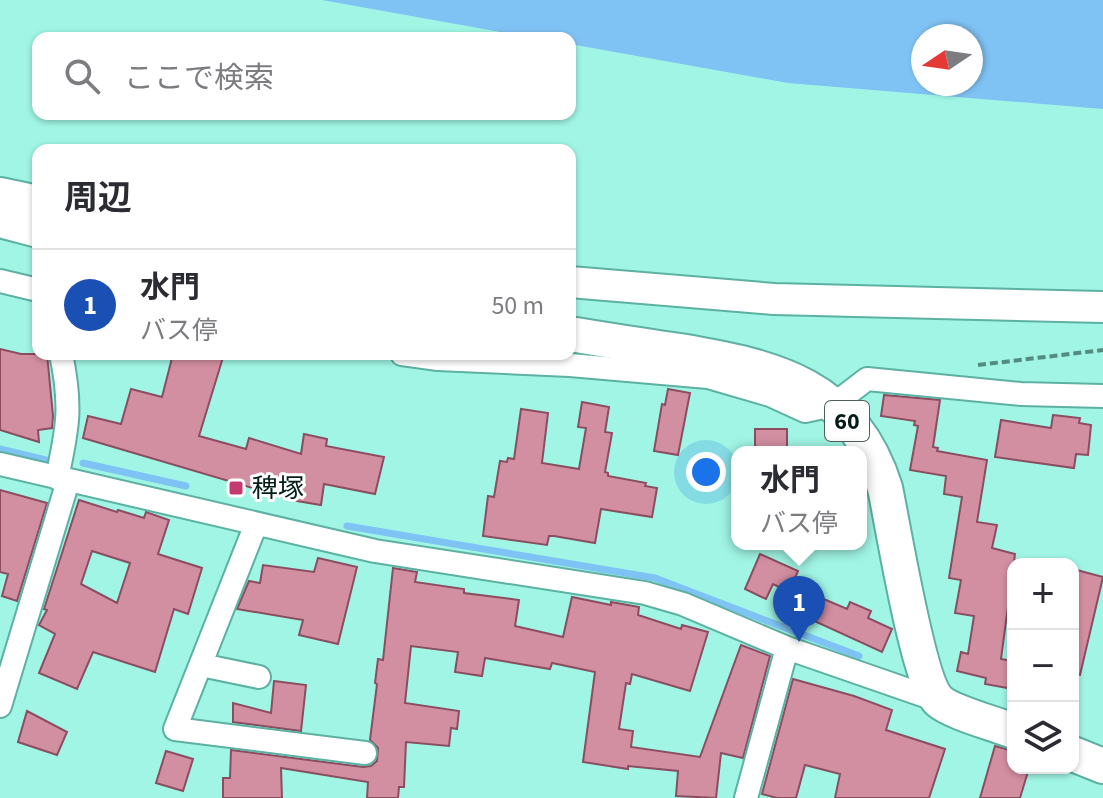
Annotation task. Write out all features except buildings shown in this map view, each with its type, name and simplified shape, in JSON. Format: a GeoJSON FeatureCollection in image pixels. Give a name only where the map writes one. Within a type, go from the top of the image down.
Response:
{"type":"FeatureCollection","features":[{"type":"Feature","properties":{"kind":"main road"},"geometry":{"type":"LineString","coordinates":[[2,201],[32,225]]}},
{"type":"Feature","properties":{"kind":"main road","name":"60"},"geometry":{"type":"LineString","coordinates":[[576,335],[745,362],[788,377],[833,405],[864,439],[878,464],[918,647],[929,685],[937,700]]}},
{"type":"Feature","properties":{"kind":"main road"},"geometry":{"type":"LineString","coordinates":[[937,700],[1007,729]]}},
{"type":"Feature","properties":{"kind":"main road"},"geometry":{"type":"LineString","coordinates":[[1079,756],[1103,766]]}},
{"type":"Feature","properties":{"kind":"street"},"geometry":{"type":"LineString","coordinates":[[2,201],[32,201]]}},
{"type":"Feature","properties":{"kind":"street"},"geometry":{"type":"LineString","coordinates":[[0,281],[32,289]]}},
{"type":"Feature","properties":{"kind":"street"},"geometry":{"type":"LineString","coordinates":[[576,282],[774,299],[1103,307]]}},
{"type":"Feature","properties":{"kind":"street"},"geometry":{"type":"LineString","coordinates":[[0,706],[10,639],[63,480],[69,388],[62,360]]}},
{"type":"Feature","properties":{"kind":"street"},"geometry":{"type":"LineString","coordinates":[[460,360],[570,365],[708,377],[770,395],[805,411],[833,405],[867,379],[1021,394],[1103,396]]}},
{"type":"Feature","properties":{"kind":"street"},"geometry":{"type":"LineString","coordinates":[[0,464],[375,551],[645,593],[683,604],[787,648],[937,700]]}},
{"type":"Feature","properties":{"kind":"street"},"geometry":{"type":"LineString","coordinates":[[256,524],[175,729],[365,753]]}},
{"type":"Feature","properties":{"kind":"street"},"geometry":{"type":"LineString","coordinates":[[746,798],[787,648]]}},
{"type":"Feature","properties":{"kind":"street"},"geometry":{"type":"LineString","coordinates":[[201,665],[259,677]]}},
{"type":"Feature","properties":{"kind":"path"},"geometry":{"type":"LineString","coordinates":[[977,365],[1103,350]]}},
{"type":"Feature","properties":{"kind":"water"},"geometry":{"type":"Polygon","coordinates":[[[322,0],[1103,0],[1103,109],[946,96],[983,96],[983,24],[911,24],[911,93],[788,83],[576,45],[576,32],[501,32],[322,0]]]}},
{"type":"Feature","properties":{"kind":"waterway"},"geometry":{"type":"LineString","coordinates":[[0,449],[50,461]]}},
{"type":"Feature","properties":{"kind":"waterway"},"geometry":{"type":"LineString","coordinates":[[83,463],[186,486]]}},
{"type":"Feature","properties":{"kind":"waterway"},"geometry":{"type":"LineString","coordinates":[[347,526],[655,578],[859,656]]}},
{"type":"Feature","properties":{"kind":"place","name":"稗塚"},"geometry":{"type":"Point","coordinates":[236,488]}},
{"type":"Feature","properties":{"kind":"place","name":"水門"},"geometry":{"type":"Point","coordinates":[799,642]}}]}
